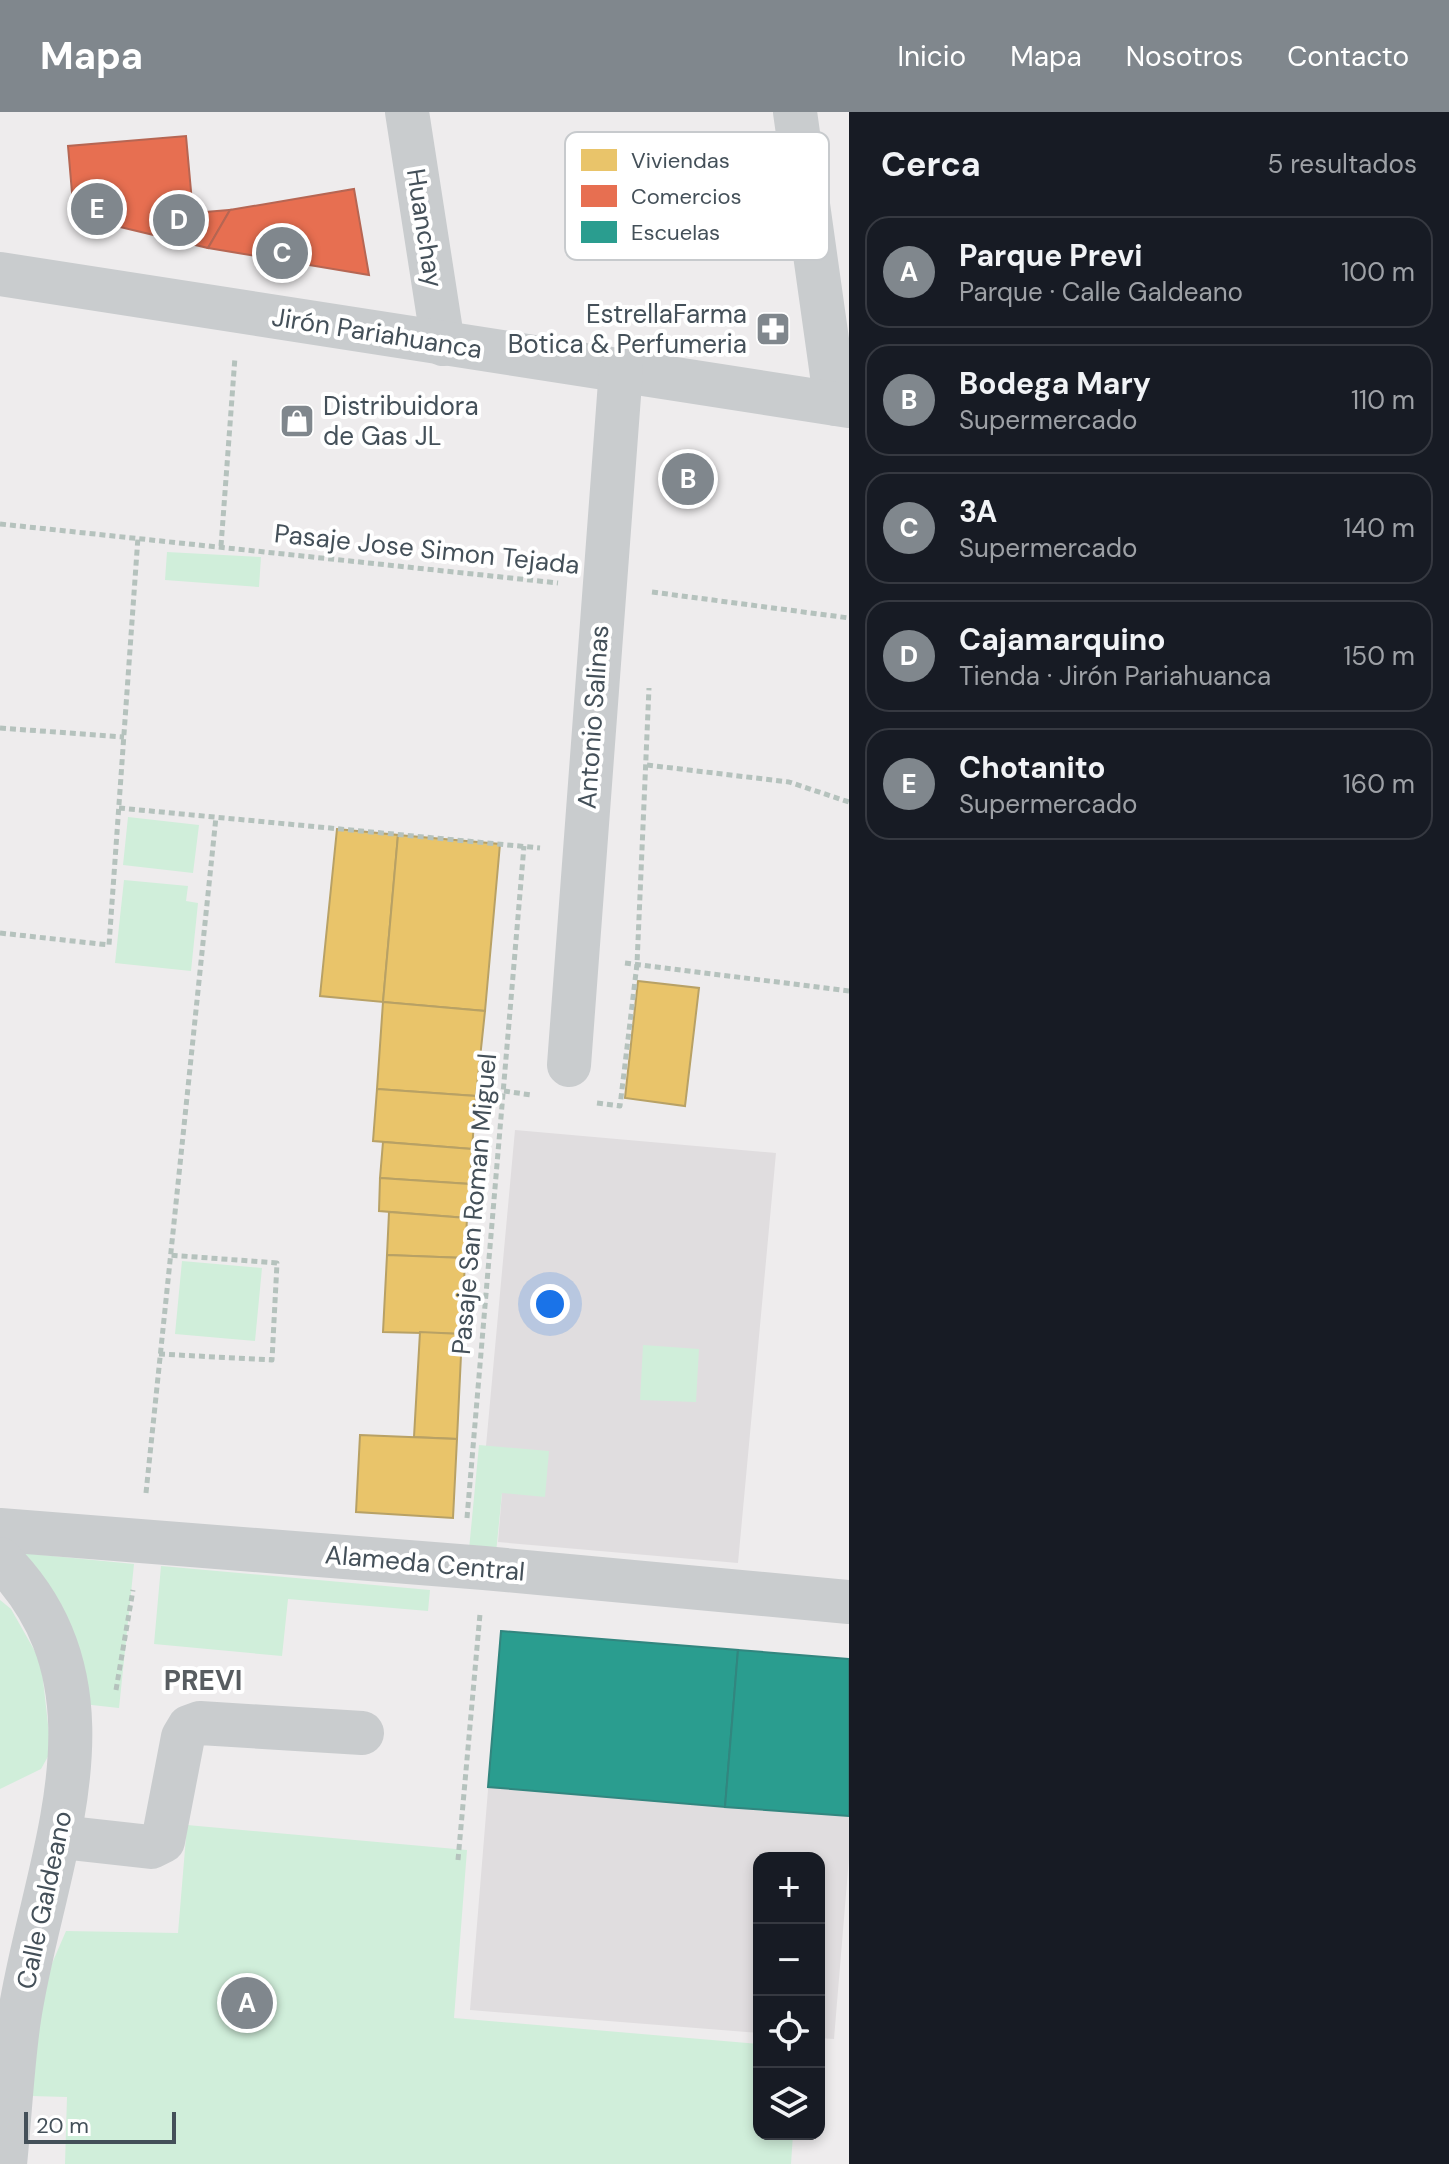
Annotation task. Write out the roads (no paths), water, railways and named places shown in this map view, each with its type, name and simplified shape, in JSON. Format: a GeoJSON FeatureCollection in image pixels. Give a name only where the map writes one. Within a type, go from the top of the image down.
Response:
{"type":"FeatureCollection","features":[{"type":"Feature","properties":{"kind":"street","name":"Huanchay"},"geometry":{"type":"LineString","coordinates":[[407,112],[443,344]]}},
{"type":"Feature","properties":{"kind":"street"},"geometry":{"type":"LineString","coordinates":[[795,112],[798,132]]}},
{"type":"Feature","properties":{"kind":"street"},"geometry":{"type":"LineString","coordinates":[[819,260],[842,405]]}},
{"type":"Feature","properties":{"kind":"street","name":"Jirón Pariahuanca"},"geometry":{"type":"LineString","coordinates":[[1,266],[443,344],[842,405]]}},
{"type":"Feature","properties":{"kind":"street","name":"Antonio Salinas"},"geometry":{"type":"LineString","coordinates":[[569,1065],[602,587],[621,369]]}},
{"type":"Feature","properties":{"kind":"street","name":"Alameda Central"},"geometry":{"type":"LineString","coordinates":[[0,1530],[474,1567],[849,1602]]}},
{"type":"Feature","properties":{"kind":"street","name":"Calle Galdeano"},"geometry":{"type":"LineString","coordinates":[[0,1559],[34,1597],[55,1636],[70,1698],[61,1837],[19,2018],[5,2164]]}},
{"type":"Feature","properties":{"kind":"street"},"geometry":{"type":"LineString","coordinates":[[61,1837],[151,1847],[163,1841],[183,1737],[189,1727],[200,1723],[362,1733]]}},
{"type":"Feature","properties":{"kind":"place","name":"Chotanito"},"geometry":{"type":"Point","coordinates":[97,209]}},
{"type":"Feature","properties":{"kind":"place","name":"Cajamarquino"},"geometry":{"type":"Point","coordinates":[179,220]}},
{"type":"Feature","properties":{"kind":"place","name":"3A"},"geometry":{"type":"Point","coordinates":[282,253]}},
{"type":"Feature","properties":{"kind":"place","name":"EstrellaFarma Botica & Perfumeria"},"geometry":{"type":"Point","coordinates":[773,329]}},
{"type":"Feature","properties":{"kind":"place","name":"Distribuidora de Gas JL"},"geometry":{"type":"Point","coordinates":[297,421]}},
{"type":"Feature","properties":{"kind":"place","name":"Bodega Mary"},"geometry":{"type":"Point","coordinates":[688,479]}},
{"type":"Feature","properties":{"kind":"place","name":"Parque Previ"},"geometry":{"type":"Point","coordinates":[247,2003]}},
{"type":"Feature","properties":{"kind":"district","name":"PREVI"},"geometry":{"type":"Point","coordinates":[203,1680]}}]}
